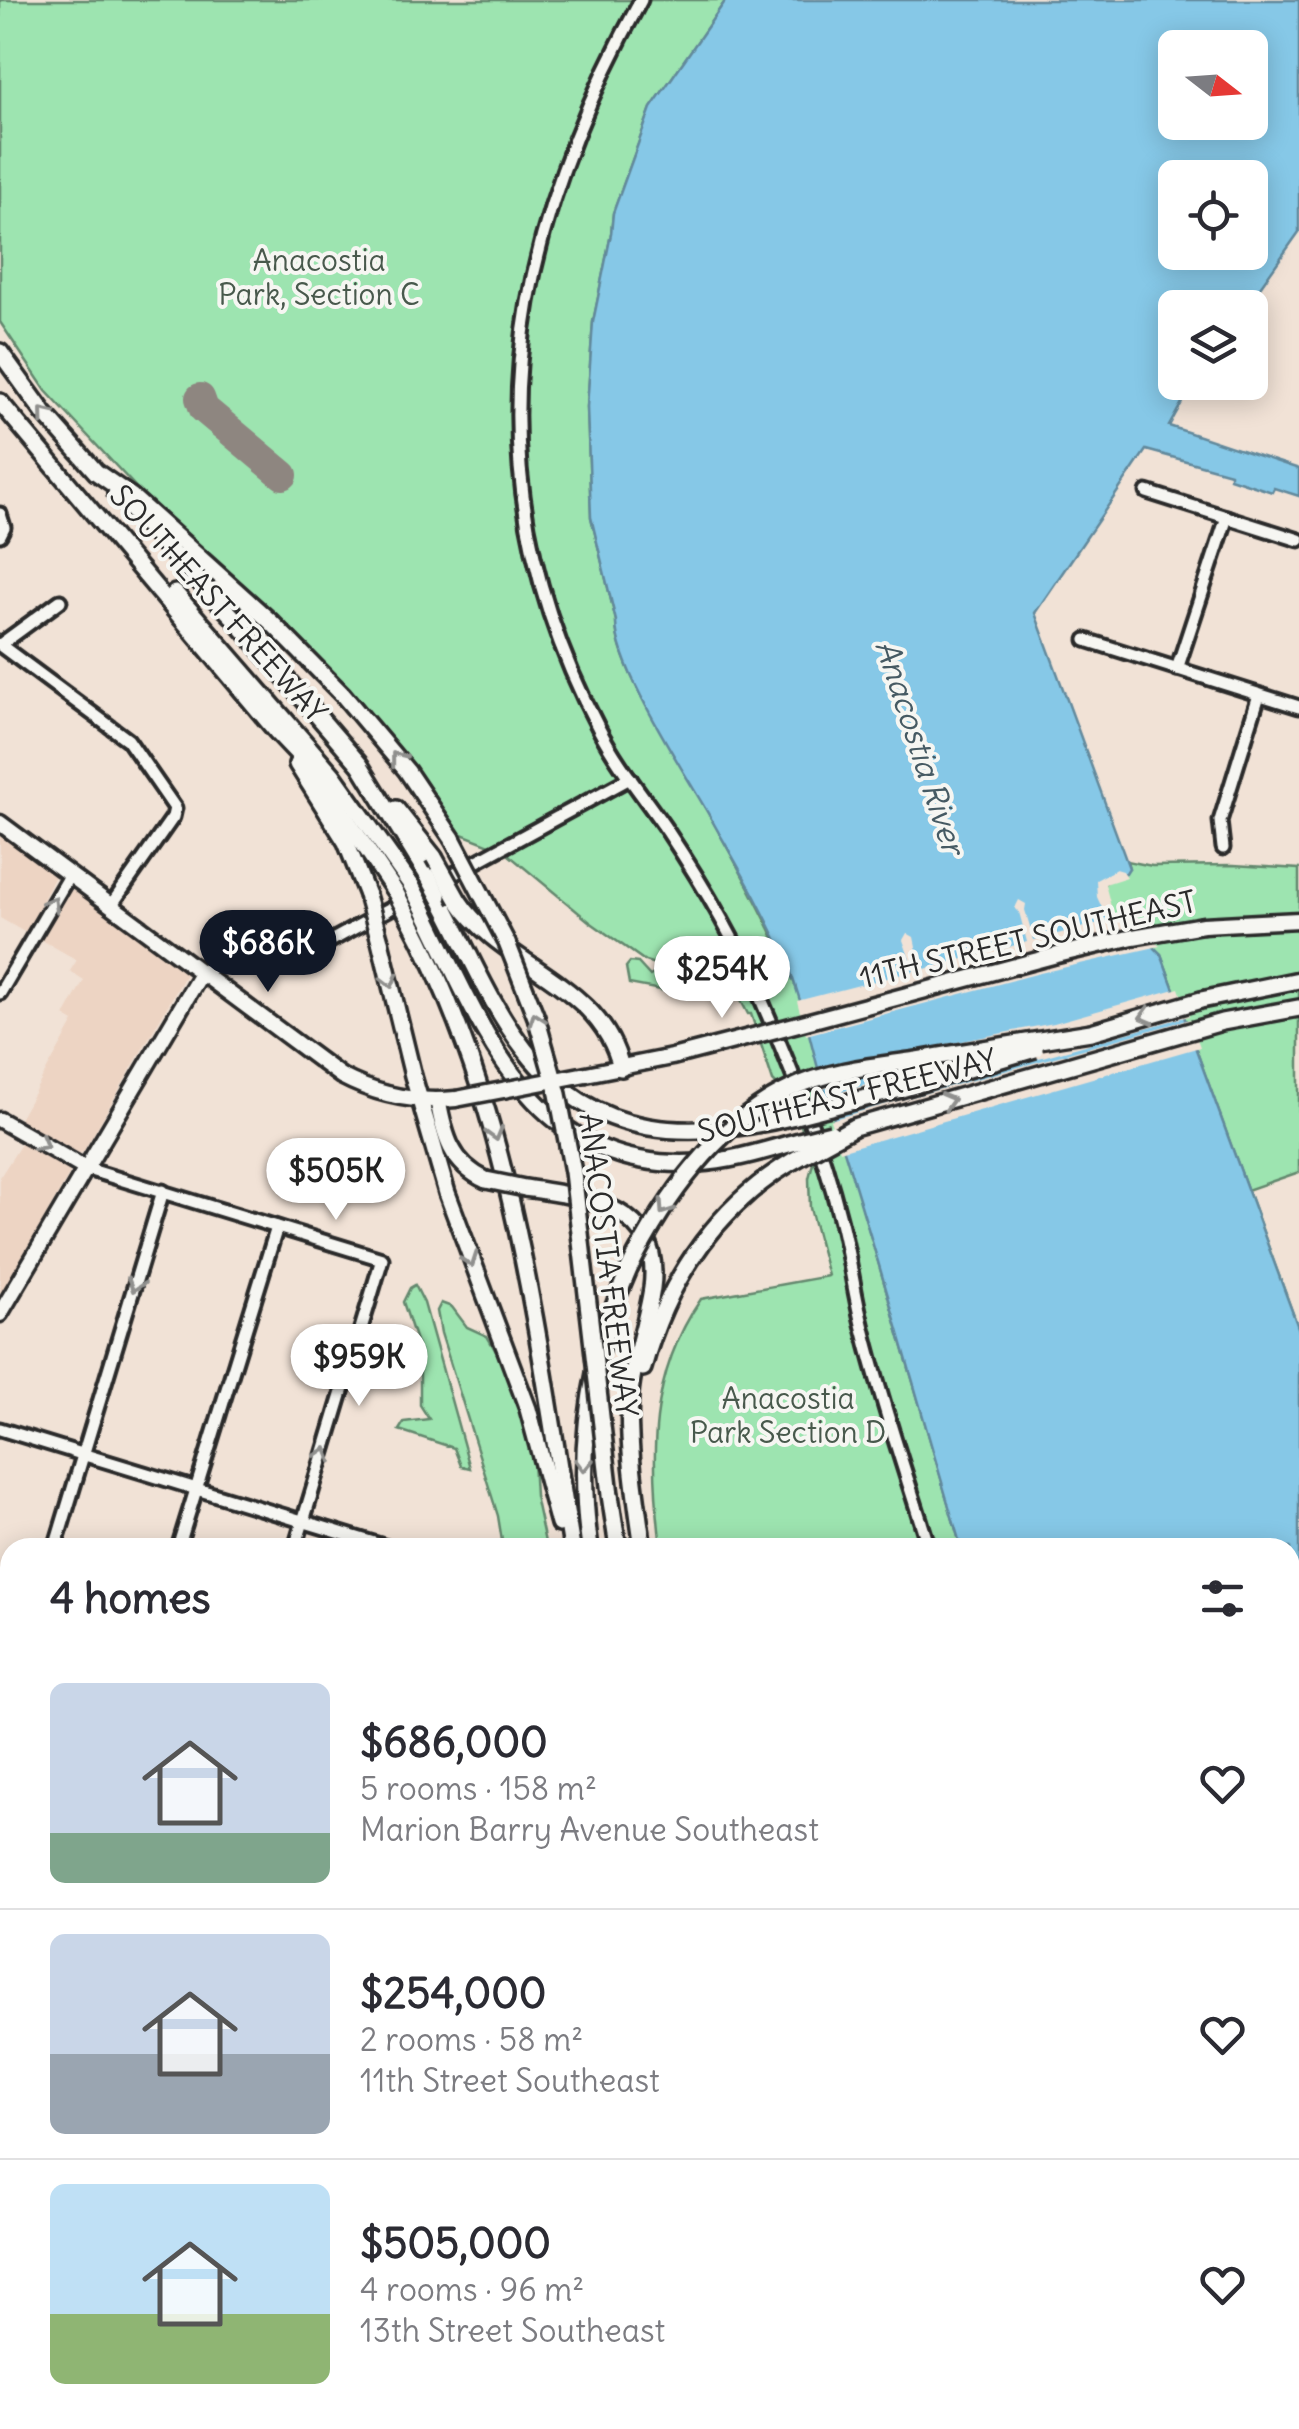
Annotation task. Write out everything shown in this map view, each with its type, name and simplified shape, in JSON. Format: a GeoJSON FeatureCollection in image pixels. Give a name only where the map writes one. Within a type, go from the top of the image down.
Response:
{"type":"FeatureCollection","features":[{"type":"Feature","properties":{"kind":"highway","name":"ANACOSTIA FREEWAY"},"geometry":{"type":"LineString","coordinates":[[0,352],[44,413],[96,472],[132,497],[228,583],[344,695],[395,755],[452,838],[490,907],[539,1026],[556,1084],[576,1192],[616,1538]]}},
{"type":"Feature","properties":{"kind":"highway"},"geometry":{"type":"LineString","coordinates":[[0,402],[276,731],[315,772],[415,910],[458,1025],[504,1167],[530,1284],[568,1538]]}},
{"type":"Feature","properties":{"kind":"highway","name":"SOUTHEAST FREEWAY"},"geometry":{"type":"LineString","coordinates":[[96,472],[233,617],[360,765],[440,896],[514,1035],[552,1080],[584,1102],[620,1119],[678,1132],[727,1130],[900,1089],[1201,1000],[1299,980]]}},
{"type":"Feature","properties":{"kind":"highway","name":"SOUTHEAST FREEWAY"},"geometry":{"type":"LineString","coordinates":[[68,482],[290,722],[333,775],[403,889]]}},
{"type":"Feature","properties":{"kind":"highway"},"geometry":{"type":"LineString","coordinates":[[276,731],[346,842],[367,895],[454,1216],[528,1409],[566,1538]]}},
{"type":"Feature","properties":{"kind":"highway"},"geometry":{"type":"LineString","coordinates":[[360,765],[434,857],[473,923],[592,1013],[614,1046],[621,1068]]}},
{"type":"Feature","properties":{"kind":"highway","name":"SOUTHEAST FREEWAY"},"geometry":{"type":"LineString","coordinates":[[415,910],[508,1071],[535,1103],[565,1126],[610,1149],[668,1162],[717,1161],[805,1147],[854,1127],[1209,1026],[1299,1008]]}},
{"type":"Feature","properties":{"kind":"highway"},"geometry":{"type":"LineString","coordinates":[[589,1538],[584,1484],[590,1397],[604,1334],[629,1269],[658,1218],[699,1162],[740,1121],[781,1093],[836,1073],[1091,1032]]}},
{"type":"Feature","properties":{"kind":"highway"},"geometry":{"type":"LineString","coordinates":[[438,1101],[445,1136],[467,1169],[486,1180],[609,1205],[636,1226],[648,1249],[651,1290],[630,1393],[642,1538]]}},
{"type":"Feature","properties":{"kind":"highway"},"geometry":{"type":"LineString","coordinates":[[634,1472],[640,1384],[656,1326],[677,1282],[703,1240],[735,1203],[805,1147]]}},
{"type":"Feature","properties":{"kind":"main road","name":"11TH STREET SOUTHEAST"},"geometry":{"type":"LineString","coordinates":[[0,823],[308,1053],[354,1082],[390,1095],[420,1100],[456,1099],[621,1068],[1063,954],[1203,925],[1299,920]]}},
{"type":"Feature","properties":{"kind":"main road"},"geometry":{"type":"LineString","coordinates":[[0,1314],[202,972]]}},
{"type":"Feature","properties":{"kind":"main road"},"geometry":{"type":"LineString","coordinates":[[0,1120],[84,1168]]}},
{"type":"Feature","properties":{"kind":"street"},"geometry":{"type":"LineString","coordinates":[[641,0],[591,102],[539,246],[523,324],[516,413],[524,514],[544,599],[566,661],[600,731],[678,846],[729,931],[813,1123],[841,1220],[864,1336],[925,1538]]}},
{"type":"Feature","properties":{"kind":"street"},"geometry":{"type":"LineString","coordinates":[[1147,492],[1299,540]]}},
{"type":"Feature","properties":{"kind":"street"},"geometry":{"type":"LineString","coordinates":[[0,514],[4,527],[0,535]]}},
{"type":"Feature","properties":{"kind":"street"},"geometry":{"type":"LineString","coordinates":[[1177,669],[1227,517]]}},
{"type":"Feature","properties":{"kind":"street"},"geometry":{"type":"LineString","coordinates":[[60,602],[0,645],[128,740],[174,808],[173,817],[112,904]]}},
{"type":"Feature","properties":{"kind":"street"},"geometry":{"type":"LineString","coordinates":[[1086,640],[1299,707]]}},
{"type":"Feature","properties":{"kind":"street"},"geometry":{"type":"LineString","coordinates":[[1223,848],[1220,821],[1259,695]]}},
{"type":"Feature","properties":{"kind":"street"},"geometry":{"type":"LineString","coordinates":[[202,972],[220,964],[290,954],[325,944],[630,778]]}},
{"type":"Feature","properties":{"kind":"street"},"geometry":{"type":"LineString","coordinates":[[0,993],[70,874]]}},
{"type":"Feature","properties":{"kind":"street"},"geometry":{"type":"LineString","coordinates":[[84,1168],[382,1259],[299,1538]]}},
{"type":"Feature","properties":{"kind":"street"},"geometry":{"type":"LineString","coordinates":[[57,1538],[164,1191]]}},
{"type":"Feature","properties":{"kind":"street"},"geometry":{"type":"LineString","coordinates":[[181,1538],[278,1227]]}},
{"type":"Feature","properties":{"kind":"street"},"geometry":{"type":"LineString","coordinates":[[0,1429],[357,1538]]}},
{"type":"Feature","properties":{"kind":"shaded area"},"geometry":{"type":"Polygon","coordinates":[[[0,834],[55,876],[26,933],[0,918],[0,834]]]}},
{"type":"Feature","properties":{"kind":"shaded area"},"geometry":{"type":"Polygon","coordinates":[[[75,890],[186,974],[83,1152],[77,1154],[18,1121],[74,1022],[64,1016],[84,980],[70,971],[77,960],[40,939],[68,891],[75,890]]]}},
{"type":"Feature","properties":{"kind":"shaded area"},"geometry":{"type":"Polygon","coordinates":[[[23,1141],[66,1166],[70,1173],[0,1296],[0,1177],[23,1141]]]}},
{"type":"Feature","properties":{"kind":"green space","name":"Anacostia Park, Section C"},"geometry":{"type":"Polygon","coordinates":[[[0,0],[726,0],[651,108],[613,213],[593,322],[587,407],[591,517],[618,638],[633,679],[750,889],[803,1004],[958,1538],[660,1538],[655,1450],[662,1388],[684,1328],[701,1299],[828,1276],[810,1208],[813,1163],[793,1101],[773,1081],[751,1014],[734,987],[724,984],[676,993],[629,984],[626,967],[630,962],[638,963],[650,976],[665,967],[645,961],[590,922],[503,850],[459,833],[427,784],[355,694],[146,498],[46,391],[0,322],[0,0]]]}},
{"type":"Feature","properties":{"kind":"green space"},"geometry":{"type":"Polygon","coordinates":[[[1127,861],[1152,866],[1299,869],[1299,1172],[1248,1190],[1161,954],[1107,912],[1099,887],[1129,868],[1127,861]]]}},
{"type":"Feature","properties":{"kind":"green space"},"geometry":{"type":"Polygon","coordinates":[[[1247,1190],[1248,1190],[1299,1330],[1247,1190]]]}},
{"type":"Feature","properties":{"kind":"green space"},"geometry":{"type":"Polygon","coordinates":[[[415,1285],[424,1303],[470,1468],[461,1466],[454,1448],[399,1430],[404,1422],[429,1419],[420,1405],[420,1353],[403,1302],[415,1285]]]}},
{"type":"Feature","properties":{"kind":"green space"},"geometry":{"type":"Polygon","coordinates":[[[441,1303],[452,1307],[467,1327],[487,1336],[506,1369],[533,1461],[544,1538],[502,1538],[437,1311],[441,1303]]]}},
{"type":"Feature","properties":{"kind":"water","name":"Anacostia River"},"geometry":{"type":"Polygon","coordinates":[[[726,0],[1299,0],[1299,232],[1258,290],[1158,290],[1158,400],[1184,400],[1169,426],[1299,469],[1299,496],[1274,488],[1272,492],[1230,478],[1230,473],[1146,450],[1035,613],[1129,868],[1099,886],[1107,911],[1161,954],[1299,1330],[1299,1538],[958,1538],[794,980],[753,894],[655,723],[619,642],[591,517],[587,407],[593,322],[613,213],[651,108],[726,0]]]}},
{"type":"Feature","properties":{"kind":"pier"},"geometry":{"type":"Polygon","coordinates":[[[1116,869],[1127,877],[1105,884],[1113,914],[1160,946],[1040,973],[806,1035],[797,1001],[914,971],[903,940],[907,933],[914,937],[921,970],[1027,942],[1015,908],[1019,900],[1026,904],[1034,940],[1108,921],[1097,897],[1096,880],[1116,869]]]}},
{"type":"Feature","properties":{"kind":"pier"},"geometry":{"type":"Polygon","coordinates":[[[1179,988],[1189,1016],[829,1117],[822,1097],[927,1068],[861,1078],[820,1090],[813,1070],[1054,1023],[1179,988]]]}},
{"type":"Feature","properties":{"kind":"pier"},"geometry":{"type":"Polygon","coordinates":[[[1190,1019],[1200,1047],[840,1151],[830,1120],[1190,1019]]]}},
{"type":"Feature","properties":{"kind":"taxiway"},"geometry":{"type":"LineString","coordinates":[[200,398],[204,409],[283,475]]}},
{"type":"Feature","properties":{"kind":"park label","name":"Anacostia Park Section D"},"geometry":{"type":"Point","coordinates":[788,1416]}}]}
